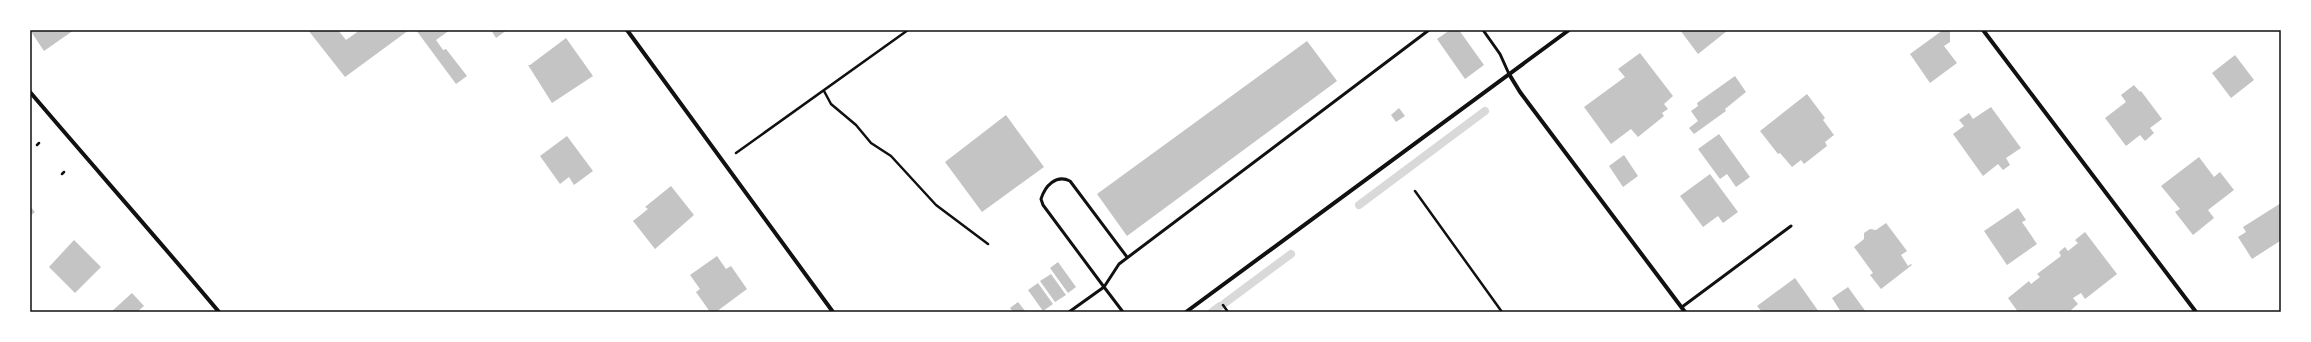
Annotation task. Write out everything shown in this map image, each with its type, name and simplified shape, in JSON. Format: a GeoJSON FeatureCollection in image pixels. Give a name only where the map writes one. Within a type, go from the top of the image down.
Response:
{"type":"FeatureCollection","features":[{"type":"Feature","properties":{"kind":"street"},"geometry":{"type":"LineString","coordinates":[[627,30],[833,312]]}},
{"type":"Feature","properties":{"kind":"street"},"geometry":{"type":"LineString","coordinates":[[1186,312],[1569,30]]}},
{"type":"Feature","properties":{"kind":"street"},"geometry":{"type":"LineString","coordinates":[[1983,30],[2196,312]]}},
{"type":"Feature","properties":{"kind":"street"},"geometry":{"type":"LineString","coordinates":[[1509,74],[1520,92],[1685,312]]}},
{"type":"Feature","properties":{"kind":"street"},"geometry":{"type":"LineString","coordinates":[[30,92],[106,181],[145,223],[219,312]]}},
{"type":"Feature","properties":{"kind":"lane"},"geometry":{"type":"LineString","coordinates":[[1069,312],[1104,287],[1119,264],[1127,257],[1429,30]]}},
{"type":"Feature","properties":{"kind":"lane"},"geometry":{"type":"LineString","coordinates":[[1483,30],[1500,54],[1509,74]]}},
{"type":"Feature","properties":{"kind":"lane"},"geometry":{"type":"LineString","coordinates":[[1123,312],[1043,205],[1041,199],[1048,184],[1060,179],[1070,181],[1127,257]]}},
{"type":"Feature","properties":{"kind":"lane"},"geometry":{"type":"LineString","coordinates":[[1682,307],[1791,226]]}},
{"type":"Feature","properties":{"kind":"path"},"geometry":{"type":"LineString","coordinates":[[724,162],[908,30]]}},
{"type":"Feature","properties":{"kind":"path"},"geometry":{"type":"LineString","coordinates":[[824,91],[831,104],[856,124],[871,143],[891,156],[936,205],[988,244]]}},
{"type":"Feature","properties":{"kind":"path"},"geometry":{"type":"LineString","coordinates":[[1415,191],[1502,312]]}},
{"type":"Feature","properties":{"kind":"building"},"geometry":{"type":"Polygon","coordinates":[[[30,30],[74,30],[44,51],[30,30]]]}},
{"type":"Feature","properties":{"kind":"building"},"geometry":{"type":"Polygon","coordinates":[[[308,30],[338,30],[346,40],[360,30],[409,30],[345,77],[308,30]]]}},
{"type":"Feature","properties":{"kind":"building"},"geometry":{"type":"Polygon","coordinates":[[[416,30],[450,30],[436,40],[443,50],[446,49],[467,76],[456,84],[416,30]]]}},
{"type":"Feature","properties":{"kind":"building"},"geometry":{"type":"Polygon","coordinates":[[[491,30],[507,30],[496,38],[491,30]]]}},
{"type":"Feature","properties":{"kind":"building"},"geometry":{"type":"Polygon","coordinates":[[[1450,30],[1459,30],[1484,65],[1465,79],[1437,39],[1450,30]]]}},
{"type":"Feature","properties":{"kind":"building"},"geometry":{"type":"Polygon","coordinates":[[[1680,30],[1726,30],[1727,31],[1698,54],[1680,30]]]}},
{"type":"Feature","properties":{"kind":"building"},"geometry":{"type":"Polygon","coordinates":[[[1943,30],[1950,30],[1950,42],[1944,46],[1957,63],[1930,83],[1910,54],[1943,30]]]}},
{"type":"Feature","properties":{"kind":"building"},"geometry":{"type":"Polygon","coordinates":[[[566,38],[593,76],[552,103],[528,65],[566,38]]]}},
{"type":"Feature","properties":{"kind":"building"},"geometry":{"type":"Polygon","coordinates":[[[1307,41],[1337,81],[1127,236],[1097,194],[1307,41]]]}},
{"type":"Feature","properties":{"kind":"building"},"geometry":{"type":"Polygon","coordinates":[[[1640,53],[1673,96],[1664,104],[1668,109],[1662,113],[1664,116],[1638,137],[1631,129],[1611,144],[1584,107],[1625,77],[1618,69],[1640,53]]]}},
{"type":"Feature","properties":{"kind":"building"},"geometry":{"type":"Polygon","coordinates":[[[2235,55],[2254,80],[2231,98],[2212,73],[2235,55]]]}},
{"type":"Feature","properties":{"kind":"building"},"geometry":{"type":"Polygon","coordinates":[[[1735,76],[1746,92],[1725,109],[1726,111],[1694,134],[1689,128],[1698,121],[1691,111],[1698,106],[1697,103],[1735,76]]]}},
{"type":"Feature","properties":{"kind":"building"},"geometry":{"type":"Polygon","coordinates":[[[2134,85],[2140,92],[2141,91],[2162,119],[2150,128],[2154,133],[2145,141],[2140,135],[2126,146],[2105,118],[2126,102],[2121,95],[2134,85]]]}},
{"type":"Feature","properties":{"kind":"building"},"geometry":{"type":"Polygon","coordinates":[[[1807,94],[1825,118],[1823,120],[1834,135],[1825,142],[1827,146],[1804,164],[1801,160],[1792,167],[1780,153],[1778,154],[1760,131],[1807,94]]]}},
{"type":"Feature","properties":{"kind":"building"},"geometry":{"type":"Polygon","coordinates":[[[1991,107],[2021,148],[2006,158],[2010,165],[2003,170],[1998,164],[1983,176],[1953,134],[1964,126],[1959,120],[1969,113],[1973,119],[1991,107]]]}},
{"type":"Feature","properties":{"kind":"building"},"geometry":{"type":"Polygon","coordinates":[[[1399,108],[1405,116],[1396,122],[1391,115],[1399,108]]]}},
{"type":"Feature","properties":{"kind":"building"},"geometry":{"type":"Polygon","coordinates":[[[1006,115],[1044,167],[982,212],[945,162],[1006,115]]]}},
{"type":"Feature","properties":{"kind":"building"},"geometry":{"type":"Polygon","coordinates":[[[1719,134],[1750,177],[1736,187],[1727,174],[1720,179],[1698,149],[1719,134]]]}},
{"type":"Feature","properties":{"kind":"building"},"geometry":{"type":"Polygon","coordinates":[[[567,136],[593,171],[574,185],[569,177],[560,184],[540,156],[567,136]]]}},
{"type":"Feature","properties":{"kind":"building"},"geometry":{"type":"Polygon","coordinates":[[[1624,155],[1638,176],[1623,187],[1609,166],[1624,155]]]}},
{"type":"Feature","properties":{"kind":"building"},"geometry":{"type":"Polygon","coordinates":[[[2199,157],[2214,177],[2220,172],[2234,190],[2208,210],[2214,218],[2193,235],[2175,212],[2180,209],[2161,186],[2199,157]]]}},
{"type":"Feature","properties":{"kind":"building"},"geometry":{"type":"Polygon","coordinates":[[[1710,174],[1738,212],[1723,223],[1718,216],[1703,227],[1680,196],[1710,174]]]}},
{"type":"Feature","properties":{"kind":"building"},"geometry":{"type":"Polygon","coordinates":[[[671,186],[694,215],[655,249],[633,221],[648,209],[645,207],[671,186]]]}},
{"type":"Feature","properties":{"kind":"building"},"geometry":{"type":"Polygon","coordinates":[[[2281,203],[2281,243],[2280,241],[2252,259],[2238,237],[2246,232],[2243,227],[2281,203]]]}},
{"type":"Feature","properties":{"kind":"building"},"geometry":{"type":"Polygon","coordinates":[[[30,206],[35,212],[30,216],[30,206]]]}},
{"type":"Feature","properties":{"kind":"building"},"geometry":{"type":"Polygon","coordinates":[[[2018,208],[2026,220],[2022,222],[2037,244],[2007,265],[1984,231],[2018,208]]]}},
{"type":"Feature","properties":{"kind":"building"},"geometry":{"type":"Polygon","coordinates":[[[1886,223],[1907,251],[1901,255],[1908,266],[1911,264],[1912,265],[1881,289],[1870,275],[1873,273],[1854,247],[1864,239],[1864,233],[1870,229],[1876,230],[1886,223]]]}},
{"type":"Feature","properties":{"kind":"building"},"geometry":{"type":"Polygon","coordinates":[[[2085,232],[2117,274],[2085,299],[2081,293],[2073,298],[2078,304],[2069,312],[2018,312],[2008,298],[2029,281],[2031,284],[2040,277],[2037,274],[2061,256],[2059,252],[2065,247],[2068,251],[2078,243],[2075,240],[2085,232]]]}},
{"type":"Feature","properties":{"kind":"building"},"geometry":{"type":"Polygon","coordinates":[[[74,240],[101,267],[75,293],[49,267],[74,240]]]}},
{"type":"Feature","properties":{"kind":"building"},"geometry":{"type":"Polygon","coordinates":[[[717,256],[726,269],[731,266],[747,289],[716,312],[710,312],[696,292],[700,289],[690,275],[717,256]]]}},
{"type":"Feature","properties":{"kind":"building"},"geometry":{"type":"Polygon","coordinates":[[[1058,262],[1076,287],[1068,293],[1050,268],[1058,262]]]}},
{"type":"Feature","properties":{"kind":"building"},"geometry":{"type":"Polygon","coordinates":[[[1051,274],[1066,295],[1055,302],[1040,281],[1051,274]]]}},
{"type":"Feature","properties":{"kind":"building"},"geometry":{"type":"Polygon","coordinates":[[[1795,278],[1819,312],[1762,312],[1757,306],[1795,278]]]}},
{"type":"Feature","properties":{"kind":"building"},"geometry":{"type":"Polygon","coordinates":[[[1038,283],[1053,304],[1043,311],[1028,290],[1038,283]]]}},
{"type":"Feature","properties":{"kind":"building"},"geometry":{"type":"Polygon","coordinates":[[[1848,287],[1866,312],[1841,312],[1832,298],[1848,287]]]}},
{"type":"Feature","properties":{"kind":"building"},"geometry":{"type":"Polygon","coordinates":[[[132,293],[144,306],[137,312],[111,312],[132,293]]]}},
{"type":"Feature","properties":{"kind":"building"},"geometry":{"type":"Polygon","coordinates":[[[1018,302],[1026,312],[1013,312],[1010,308],[1018,302]]]}},
{"type":"Feature","properties":{"kind":"waterway"},"geometry":{"type":"LineString","coordinates":[[1359,205],[1485,111]]}},
{"type":"Feature","properties":{"kind":"waterway"},"geometry":{"type":"LineString","coordinates":[[1225,303],[1291,254]]}},
{"type":"Feature","properties":{"kind":"waterway"},"geometry":{"type":"LineString","coordinates":[[1212,312],[1220,306]]}}]}
